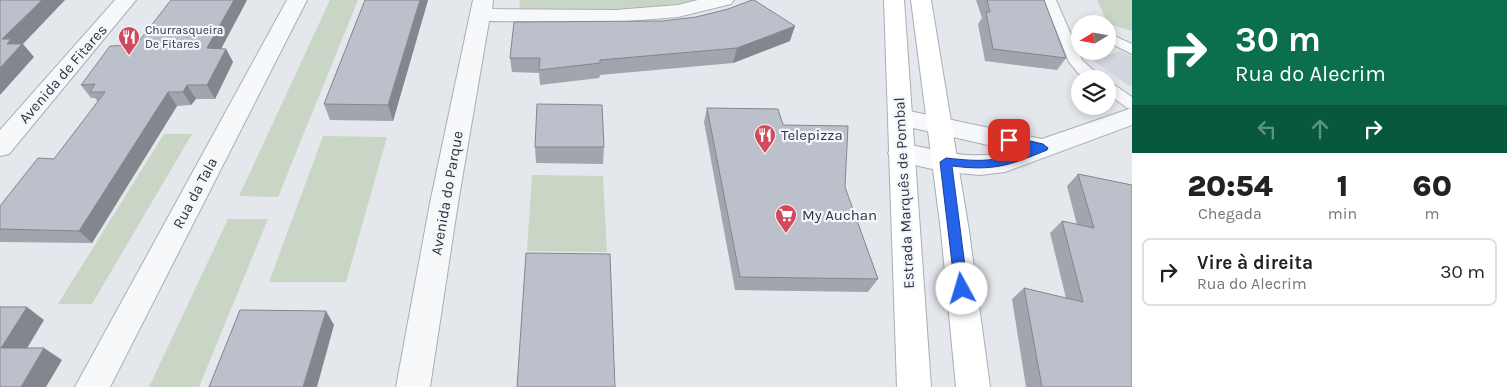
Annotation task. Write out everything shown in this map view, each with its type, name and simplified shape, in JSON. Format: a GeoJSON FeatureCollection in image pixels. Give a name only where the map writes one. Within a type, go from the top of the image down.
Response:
{"type":"FeatureCollection","features":[{"type":"Feature","properties":{"kind":"street","name":"Avenida de Fitares"},"geometry":{"type":"LineString","coordinates":[[0,148],[126,0]]}},
{"type":"Feature","properties":{"kind":"street","name":"Rua da Tala"},"geometry":{"type":"LineString","coordinates":[[92,387],[297,0]]}},
{"type":"Feature","properties":{"kind":"street"},"geometry":{"type":"LineString","coordinates":[[482,8],[616,16],[678,11],[724,0]]}},
{"type":"Feature","properties":{"kind":"street","name":"Estrada Marquês de Pombal"},"geometry":{"type":"LineString","coordinates":[[894,0],[914,387]]}},
{"type":"Feature","properties":{"kind":"street"},"geometry":{"type":"LineString","coordinates":[[921,0],[941,124],[972,387]]}},
{"type":"Feature","properties":{"kind":"street","name":"Avenida do Parque"},"geometry":{"type":"LineString","coordinates":[[413,387],[444,203],[482,8]]}},
{"type":"Feature","properties":{"kind":"street"},"geometry":{"type":"LineString","coordinates":[[901,153],[946,162],[980,166],[1005,162],[1132,116]]}},
{"type":"Feature","properties":{"kind":"street"},"geometry":{"type":"LineString","coordinates":[[900,117],[941,124],[1043,148]]}},
{"type":"Feature","properties":{"kind":"lane"},"geometry":{"type":"LineString","coordinates":[[1050,0],[1076,62],[1085,70]]}},
{"type":"Feature","properties":{"kind":"lane"},"geometry":{"type":"LineString","coordinates":[[1061,27],[1071,28]]}},
{"type":"Feature","properties":{"kind":"lane"},"geometry":{"type":"LineString","coordinates":[[1116,41],[1132,50]]}},
{"type":"Feature","properties":{"kind":"lane"},"geometry":{"type":"LineString","coordinates":[[1116,93],[1132,104]]}},
{"type":"Feature","properties":{"kind":"shaded area"},"geometry":{"type":"Polygon","coordinates":[[[1122,51],[1132,57],[1132,85],[1129,86],[1116,77],[1116,70],[1106,70],[1092,60],[1116,60],[1116,53],[1122,51]]]}},
{"type":"Feature","properties":{"kind":"green space"},"geometry":{"type":"Polygon","coordinates":[[[330,0],[358,0],[278,197],[239,196],[330,0]]]}},
{"type":"Feature","properties":{"kind":"green space"},"geometry":{"type":"Polygon","coordinates":[[[520,0],[700,0],[632,10],[519,13],[520,0]]]}},
{"type":"Feature","properties":{"kind":"green space"},"geometry":{"type":"Polygon","coordinates":[[[1097,0],[1132,0],[1132,31],[1116,26],[1116,15],[1104,15],[1097,0]]]}},
{"type":"Feature","properties":{"kind":"green space"},"geometry":{"type":"Polygon","coordinates":[[[164,134],[192,134],[92,304],[58,304],[164,134]]]}},
{"type":"Feature","properties":{"kind":"green space"},"geometry":{"type":"Polygon","coordinates":[[[323,136],[387,137],[346,282],[269,282],[323,136]]]}},
{"type":"Feature","properties":{"kind":"green space"},"geometry":{"type":"Polygon","coordinates":[[[532,175],[603,176],[607,252],[527,251],[532,175]]]}},
{"type":"Feature","properties":{"kind":"green space"},"geometry":{"type":"Polygon","coordinates":[[[228,219],[268,219],[199,387],[149,387],[228,219]]]}},
{"type":"Feature","properties":{"kind":"building"},"geometry":{"type":"Polygon","coordinates":[[[0,0],[42,0],[2,39],[11,39],[7,44],[22,44],[0,68],[0,0]]]}},
{"type":"Feature","properties":{"kind":"building"},"geometry":{"type":"Polygon","coordinates":[[[171,0],[234,0],[207,48],[226,49],[207,85],[187,85],[183,92],[168,92],[79,231],[0,229],[0,206],[38,158],[54,159],[105,92],[90,92],[95,84],[81,85],[110,46],[136,45],[171,0]]]}},
{"type":"Feature","properties":{"kind":"building"},"geometry":{"type":"Polygon","coordinates":[[[365,0],[420,0],[388,105],[324,104],[365,0]]]}},
{"type":"Feature","properties":{"kind":"building"},"geometry":{"type":"Polygon","coordinates":[[[752,0],[795,26],[737,48],[600,60],[600,63],[539,70],[540,58],[510,58],[514,22],[662,21],[696,17],[728,9],[752,0]]]}},
{"type":"Feature","properties":{"kind":"building"},"geometry":{"type":"Polygon","coordinates":[[[987,0],[1044,0],[1066,58],[993,49],[986,12],[990,12],[987,0]]]}},
{"type":"Feature","properties":{"kind":"building"},"geometry":{"type":"Polygon","coordinates":[[[537,104],[602,105],[604,147],[535,147],[537,104]]]}},
{"type":"Feature","properties":{"kind":"building","name":"My Auchan"},"geometry":{"type":"Polygon","coordinates":[[[707,108],[778,109],[783,125],[848,126],[845,187],[878,279],[740,277],[707,108]]]}},
{"type":"Feature","properties":{"kind":"building"},"geometry":{"type":"Polygon","coordinates":[[[1078,174],[1132,185],[1132,387],[1042,387],[1024,288],[1083,302],[1062,221],[1094,228],[1078,174]]]}},
{"type":"Feature","properties":{"kind":"building"},"geometry":{"type":"Polygon","coordinates":[[[526,253],[610,254],[615,387],[517,387],[526,253]]]}},
{"type":"Feature","properties":{"kind":"building"},"geometry":{"type":"Polygon","coordinates":[[[0,307],[27,307],[1,348],[44,348],[21,387],[0,387],[0,307]]]}},
{"type":"Feature","properties":{"kind":"building"},"geometry":{"type":"Polygon","coordinates":[[[240,310],[326,311],[303,387],[209,387],[240,310]]]}},
{"type":"Feature","properties":{"kind":"place","name":"Churrasqueira De Fitares"},"geometry":{"type":"Point","coordinates":[129,56]}},
{"type":"Feature","properties":{"kind":"place","name":"Telepizza"},"geometry":{"type":"Point","coordinates":[765,154]}},
{"type":"Feature","properties":{"kind":"place","name":"My Auchan"},"geometry":{"type":"Point","coordinates":[786,234]}},
{"type":"Feature","properties":{"kind":"route"},"geometry":{"type":"LineString","coordinates":[[962,289],[946,162],[980,166],[1005,162],[1043,148],[1009,140]]}}]}
